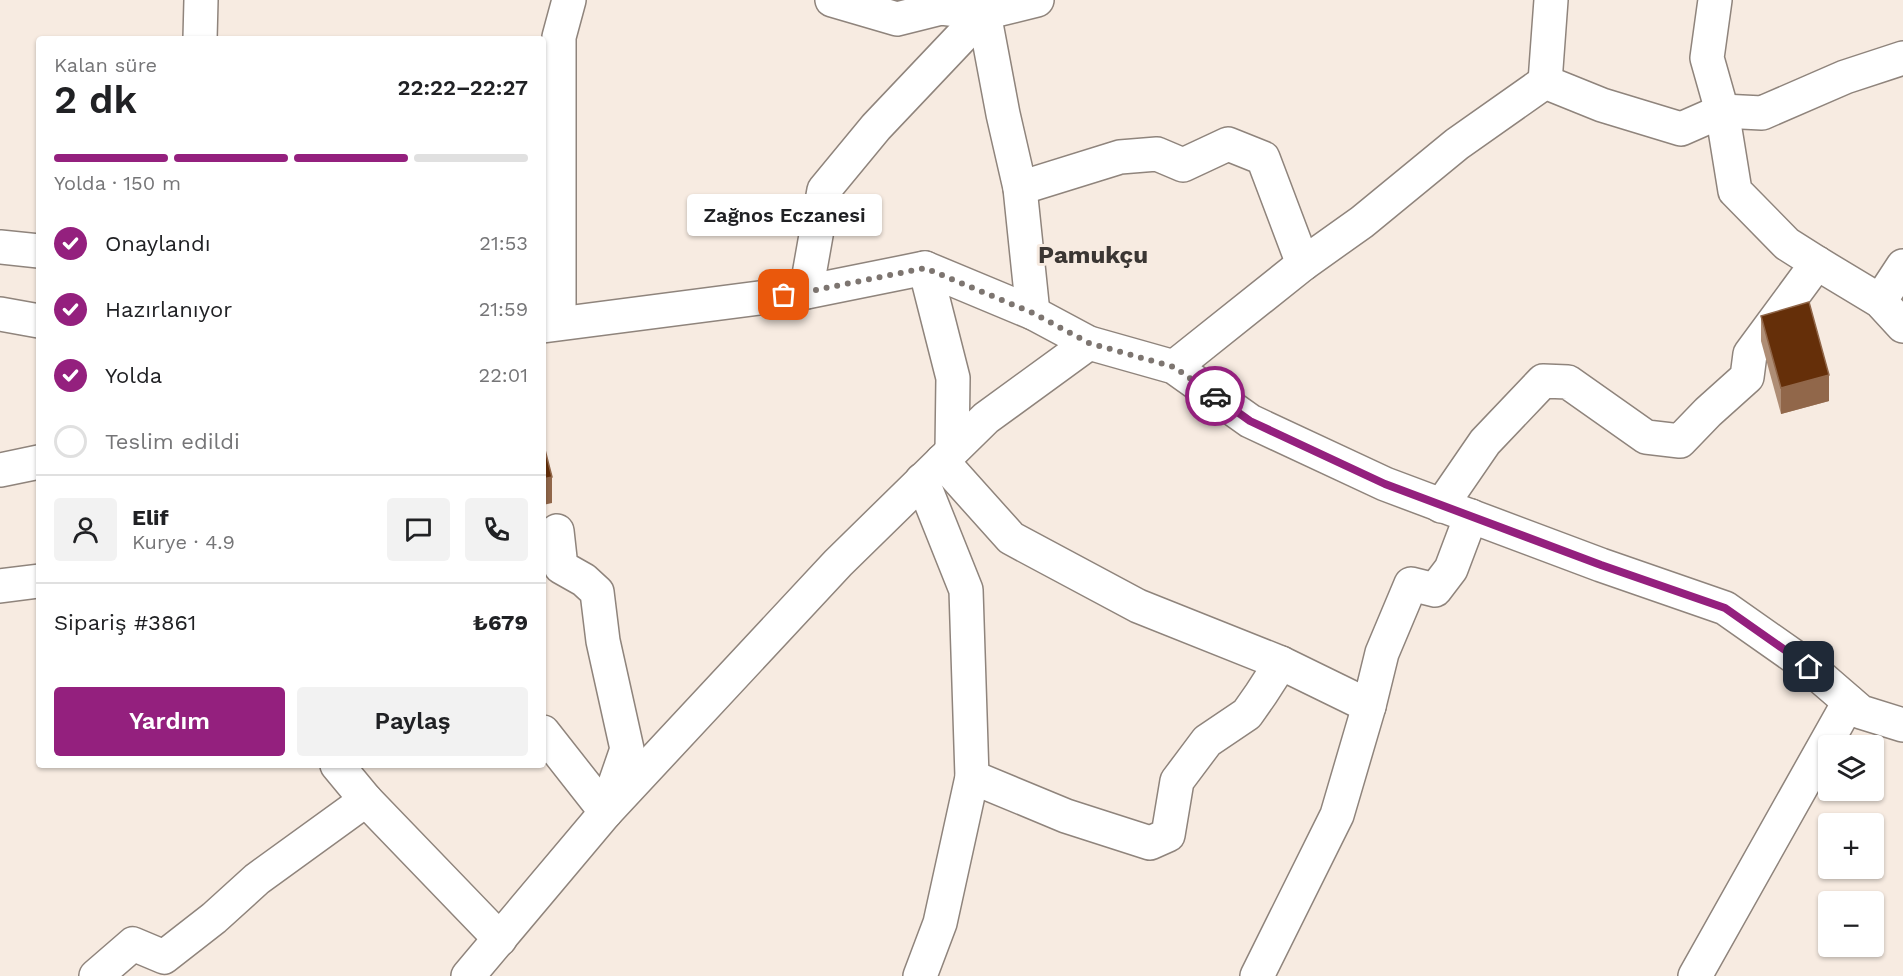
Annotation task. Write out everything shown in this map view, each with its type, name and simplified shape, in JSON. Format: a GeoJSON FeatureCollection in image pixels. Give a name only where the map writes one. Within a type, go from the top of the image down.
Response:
{"type":"FeatureCollection","features":[{"type":"Feature","properties":{"kind":"street"},"geometry":{"type":"LineString","coordinates":[[200,36],[201,0]]}},
{"type":"Feature","properties":{"kind":"street"},"geometry":{"type":"LineString","coordinates":[[569,0],[559,37],[551,325],[806,292],[925,268],[1033,313],[1089,343],[1174,367],[1250,421],[1385,484],[1601,565],[1725,608],[1809,667],[1861,712],[1903,725]]}},
{"type":"Feature","properties":{"kind":"street"},"geometry":{"type":"LineString","coordinates":[[832,0],[897,19],[941,8],[1037,0]]}},
{"type":"Feature","properties":{"kind":"street"},"geometry":{"type":"LineString","coordinates":[[1545,82],[1551,0]]}},
{"type":"Feature","properties":{"kind":"street"},"geometry":{"type":"LineString","coordinates":[[1715,0],[1707,58],[1722,111],[1735,191],[1787,244],[1880,301],[1903,326]]}},
{"type":"Feature","properties":{"kind":"street"},"geometry":{"type":"LineString","coordinates":[[982,6],[1002,114],[1020,188],[1033,313]]}},
{"type":"Feature","properties":{"kind":"street"},"geometry":{"type":"LineString","coordinates":[[806,292],[824,190],[982,6]]}},
{"type":"Feature","properties":{"kind":"street"},"geometry":{"type":"LineString","coordinates":[[1545,82],[1602,105],[1681,129],[1722,111],[1762,114],[1845,77],[1903,58]]}},
{"type":"Feature","properties":{"kind":"street"},"geometry":{"type":"LineString","coordinates":[[1174,367],[1303,264],[1362,222],[1457,144],[1545,82]]}},
{"type":"Feature","properties":{"kind":"street"},"geometry":{"type":"LineString","coordinates":[[1020,188],[1120,157],[1157,154],[1183,165],[1228,144],[1263,158],[1303,264]]}},
{"type":"Feature","properties":{"kind":"street"},"geometry":{"type":"LineString","coordinates":[[0,247],[36,251]]}},
{"type":"Feature","properties":{"kind":"street"},"geometry":{"type":"LineString","coordinates":[[1257,976],[1337,815],[1383,653],[1411,584],[1435,590],[1450,569],[1456,511],[1485,442],[1543,381],[1568,382],[1646,437],[1680,441],[1747,377],[1750,354],[1817,263]]}},
{"type":"Feature","properties":{"kind":"street"},"geometry":{"type":"LineString","coordinates":[[1880,301],[1903,266]]}},
{"type":"Feature","properties":{"kind":"street"},"geometry":{"type":"LineString","coordinates":[[920,976],[940,923],[972,777],[966,591],[939,464],[953,378],[925,268]]}},
{"type":"Feature","properties":{"kind":"street"},"geometry":{"type":"LineString","coordinates":[[0,314],[36,320]]}},
{"type":"Feature","properties":{"kind":"street"},"geometry":{"type":"LineString","coordinates":[[468,976],[606,812],[838,563],[986,418],[1089,343]]}},
{"type":"Feature","properties":{"kind":"street"},"geometry":{"type":"LineString","coordinates":[[0,470],[36,463]]}},
{"type":"Feature","properties":{"kind":"street"},"geometry":{"type":"LineString","coordinates":[[939,464],[1011,538],[1138,606],[1281,663],[1369,706]]}},
{"type":"Feature","properties":{"kind":"street"},"geometry":{"type":"LineString","coordinates":[[557,531],[561,567],[584,580],[597,592],[603,641],[627,749],[606,812]]}},
{"type":"Feature","properties":{"kind":"street"},"geometry":{"type":"LineString","coordinates":[[0,586],[36,581]]}},
{"type":"Feature","properties":{"kind":"street"},"geometry":{"type":"LineString","coordinates":[[972,777],[1066,816],[1150,843],[1167,835],[1177,781],[1208,741],[1246,714],[1281,663]]}},
{"type":"Feature","properties":{"kind":"street"},"geometry":{"type":"LineString","coordinates":[[1695,976],[1849,702]]}},
{"type":"Feature","properties":{"kind":"street"},"geometry":{"type":"LineString","coordinates":[[546,736],[606,812]]}},
{"type":"Feature","properties":{"kind":"street"},"geometry":{"type":"LineString","coordinates":[[339,768],[366,800],[501,939]]}},
{"type":"Feature","properties":{"kind":"street"},"geometry":{"type":"LineString","coordinates":[[96,976],[134,944],[164,957],[214,918],[257,879],[366,800]]}},
{"type":"Feature","properties":{"kind":"building"},"geometry":{"type":"Polygon","coordinates":[[[1809,302],[1829,375],[1781,388],[1761,316],[1809,302]]]}},
{"type":"Feature","properties":{"kind":"building"},"geometry":{"type":"Polygon","coordinates":[[[546,454],[552,477],[546,478],[546,454]]]}},
{"type":"Feature","properties":{"kind":"way so far"},"geometry":{"type":"LineString","coordinates":[[784,295],[925,268],[1033,313],[1089,343],[1174,367],[1215,396]]}},
{"type":"Feature","properties":{"kind":"place","name":"Zağnos Eczanesi"},"geometry":{"type":"Point","coordinates":[784,295]}},
{"type":"Feature","properties":{"kind":"district","name":"Pamukçu"},"geometry":{"type":"Point","coordinates":[1093,255]}},
{"type":"Feature","properties":{"kind":"route"},"geometry":{"type":"LineString","coordinates":[[1215,396],[1250,421],[1385,484],[1601,565],[1725,608],[1809,667]]}}]}
